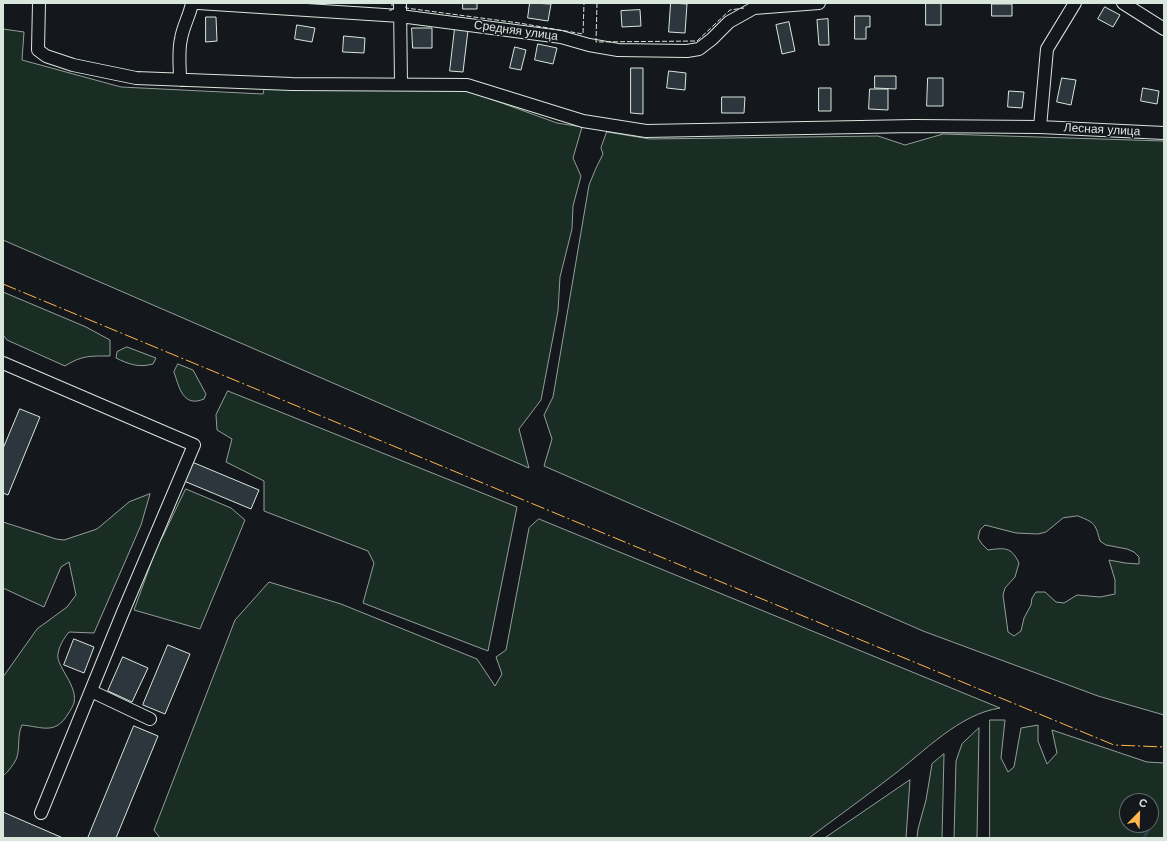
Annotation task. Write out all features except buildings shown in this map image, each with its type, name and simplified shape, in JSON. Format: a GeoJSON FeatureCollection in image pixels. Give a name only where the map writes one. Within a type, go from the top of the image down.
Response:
{"type":"FeatureCollection","features":[{"type":"Feature","properties":{"kind":"street","name":"Лесная улица"},"geometry":{"type":"LineString","coordinates":[[39,3],[38,50],[46,56],[73,65],[136,78],[285,83],[467,84],[583,121],[646,131],[914,126],[1040,127],[1164,133]]}},
{"type":"Feature","properties":{"kind":"street"},"geometry":{"type":"LineString","coordinates":[[180,80],[180,41],[192,3]]}},
{"type":"Feature","properties":{"kind":"street","name":"Средняя улица"},"geometry":{"type":"LineString","coordinates":[[198,3],[400,16],[561,37],[589,45],[618,50],[687,51],[699,49],[712,39],[729,22],[754,8],[819,3]]}},
{"type":"Feature","properties":{"kind":"street"},"geometry":{"type":"LineString","coordinates":[[400,3],[401,84]]}},
{"type":"Feature","properties":{"kind":"street"},"geometry":{"type":"LineString","coordinates":[[1040,127],[1047,50],[1075,3]]}},
{"type":"Feature","properties":{"kind":"street"},"geometry":{"type":"LineString","coordinates":[[1123,3],[1164,29]]}},
{"type":"Feature","properties":{"kind":"street"},"geometry":{"type":"LineString","coordinates":[[3,363],[194,445],[123,612],[41,814]]}},
{"type":"Feature","properties":{"kind":"street"},"geometry":{"type":"LineString","coordinates":[[91,691],[150,719]]}},
{"type":"Feature","properties":{"kind":"green space"},"geometry":{"type":"Polygon","coordinates":[[[3,29],[24,32],[22,60],[121,87],[263,94],[265,85],[463,89],[557,123],[582,127],[573,158],[581,176],[573,206],[572,229],[560,277],[558,311],[541,400],[519,429],[529,468],[3,240],[3,29]]]}},
{"type":"Feature","properties":{"kind":"green space"},"geometry":{"type":"Polygon","coordinates":[[[607,132],[650,139],[878,136],[905,145],[943,134],[1164,141],[1164,715],[1098,696],[923,631],[544,466],[552,439],[544,415],[553,397],[589,185],[603,154],[601,148],[607,132]],[[1078,516],[1063,518],[1046,532],[1038,534],[1016,533],[985,525],[980,530],[978,538],[988,550],[1006,549],[1016,557],[1019,563],[1015,577],[1005,588],[1003,595],[1008,632],[1014,636],[1021,631],[1024,618],[1036,592],[1045,592],[1056,602],[1064,603],[1077,595],[1100,597],[1115,594],[1115,580],[1109,560],[1139,564],[1139,557],[1134,552],[1127,549],[1106,545],[1100,541],[1094,524],[1078,516]]]}},
{"type":"Feature","properties":{"kind":"green space"},"geometry":{"type":"Polygon","coordinates":[[[3,292],[86,327],[110,340],[110,356],[82,358],[65,366],[7,340],[3,335],[3,292]]]}},
{"type":"Feature","properties":{"kind":"green space"},"geometry":{"type":"Polygon","coordinates":[[[127,347],[156,358],[153,364],[143,366],[134,365],[116,358],[117,352],[127,347]]]}},
{"type":"Feature","properties":{"kind":"green space"},"geometry":{"type":"Polygon","coordinates":[[[178,364],[193,370],[206,394],[204,399],[191,401],[180,390],[174,372],[178,364]]]}},
{"type":"Feature","properties":{"kind":"green space"},"geometry":{"type":"Polygon","coordinates":[[[228,391],[517,507],[488,651],[363,603],[374,563],[368,551],[264,511],[264,481],[226,462],[232,439],[217,430],[216,415],[228,391]]]}},
{"type":"Feature","properties":{"kind":"green space"},"geometry":{"type":"Polygon","coordinates":[[[186,489],[231,508],[245,520],[200,629],[134,610],[158,544],[186,489]]]}},
{"type":"Feature","properties":{"kind":"green space"},"geometry":{"type":"Polygon","coordinates":[[[150,494],[141,525],[94,633],[69,632],[59,648],[59,661],[71,685],[75,698],[72,707],[63,721],[53,727],[42,728],[22,725],[17,757],[15,762],[3,776],[3,677],[37,629],[67,607],[76,595],[69,562],[61,567],[44,607],[3,588],[3,522],[56,539],[64,540],[97,529],[129,502],[150,494]]]}},
{"type":"Feature","properties":{"kind":"green space"},"geometry":{"type":"Polygon","coordinates":[[[539,519],[1000,708],[970,718],[956,726],[882,784],[809,838],[160,838],[154,830],[235,620],[269,582],[341,604],[477,659],[495,686],[502,674],[496,657],[506,650],[529,528],[539,519]]]}},
{"type":"Feature","properties":{"kind":"green space"},"geometry":{"type":"Polygon","coordinates":[[[990,720],[1005,720],[1001,758],[1008,772],[1014,767],[1021,728],[1038,725],[1038,741],[1047,764],[1057,753],[1052,730],[1147,762],[1164,763],[1164,838],[990,838],[990,720]]]}},
{"type":"Feature","properties":{"kind":"green space"},"geometry":{"type":"Polygon","coordinates":[[[979,728],[977,838],[954,838],[956,761],[962,744],[979,728]]]}},
{"type":"Feature","properties":{"kind":"green space"},"geometry":{"type":"Polygon","coordinates":[[[944,754],[942,838],[917,838],[926,800],[932,764],[944,754]]]}},
{"type":"Feature","properties":{"kind":"green space"},"geometry":{"type":"Polygon","coordinates":[[[910,780],[906,838],[825,838],[910,780]]]}},
{"type":"Feature","properties":{"kind":"waterway"},"geometry":{"type":"LineString","coordinates":[[1144,838],[1146,833]]}},
{"type":"Feature","properties":{"kind":"fence"},"geometry":{"type":"LineString","coordinates":[[389,10],[392,10],[392,3]]}},
{"type":"Feature","properties":{"kind":"fence"},"geometry":{"type":"LineString","coordinates":[[406,6],[406,8],[519,23],[583,34],[584,3]]}},
{"type":"Feature","properties":{"kind":"fence"},"geometry":{"type":"LineString","coordinates":[[597,3],[596,42],[697,41],[730,10],[744,8]]}},
{"type":"Feature","properties":{"kind":"power"},"geometry":{"type":"LineString","coordinates":[[3,284],[1114,745],[1164,747]]}}]}
